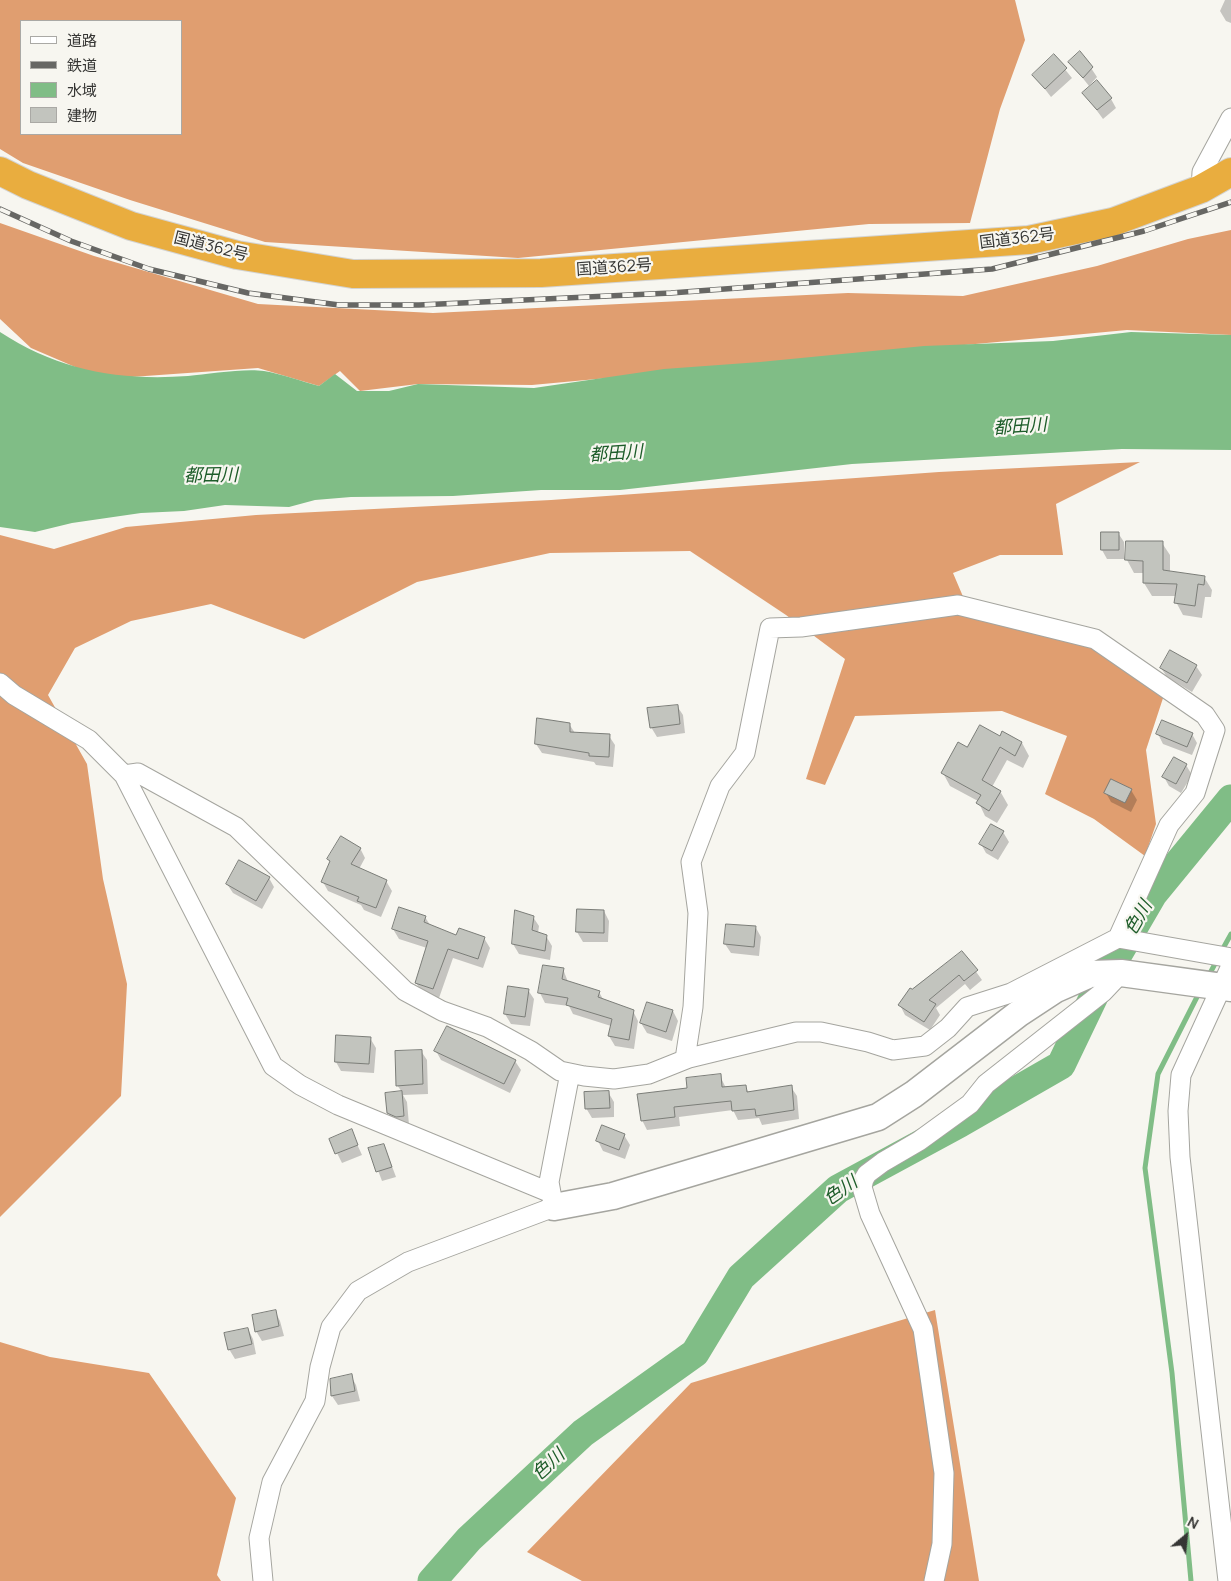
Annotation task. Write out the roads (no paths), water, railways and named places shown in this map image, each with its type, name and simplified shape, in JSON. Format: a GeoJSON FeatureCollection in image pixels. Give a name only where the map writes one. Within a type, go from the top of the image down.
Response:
{"type":"FeatureCollection","features":[{"type":"Feature","properties":{"kind":"highway","name":"国道362号"},"geometry":{"type":"LineString","coordinates":[[0,171],[28,185],[131,226],[238,255],[353,274],[541,273],[1029,240],[1112,222],[1201,189],[1231,172]]}},
{"type":"Feature","properties":{"kind":"street"},"geometry":{"type":"LineString","coordinates":[[1201,189],[1202,172],[1231,118]]}},
{"type":"Feature","properties":{"kind":"street"},"geometry":{"type":"LineString","coordinates":[[685,1059],[693,1007],[698,913],[691,862],[720,786],[745,752],[770,628],[801,627],[958,604],[1095,639],[1205,714],[1215,730],[1195,793],[1169,824],[1118,938]]}},
{"type":"Feature","properties":{"kind":"street"},"geometry":{"type":"LineString","coordinates":[[0,683],[14,695],[89,740],[124,774],[273,1066],[300,1085],[338,1105],[552,1200]]}},
{"type":"Feature","properties":{"kind":"street"},"geometry":{"type":"LineString","coordinates":[[124,774],[138,773],[236,827],[405,991],[442,1011],[487,1027],[531,1050],[560,1071],[570,1073],[614,1079],[649,1074],[685,1059],[796,1032],[820,1032],[894,1050],[925,1046],[948,1028],[967,1006],[991,1001],[1011,993],[1118,938],[1231,958]]}},
{"type":"Feature","properties":{"kind":"street"},"geometry":{"type":"LineString","coordinates":[[934,1581],[942,1544],[944,1474],[923,1329],[870,1214],[862,1187],[864,1179],[867,1174],[883,1162],[919,1141],[970,1104],[986,1084],[1103,992],[1121,973]]}},
{"type":"Feature","properties":{"kind":"street"},"geometry":{"type":"LineString","coordinates":[[263,1581],[259,1538],[272,1482],[315,1401],[320,1367],[331,1327],[358,1291],[408,1262],[552,1200],[613,1196],[878,1117],[914,1094],[1018,1014],[1056,990],[1090,974],[1121,973],[1228,980],[1181,1075],[1178,1111],[1180,1157],[1228,1581]]}},
{"type":"Feature","properties":{"kind":"street"},"geometry":{"type":"LineString","coordinates":[[552,1200],[549,1182],[570,1073]]}},
{"type":"Feature","properties":{"kind":"water","name":"都田川"},"geometry":{"type":"Polygon","coordinates":[[[0,332],[44,356],[90,370],[113,374],[137,377],[162,377],[256,370],[278,374],[319,386],[335,374],[357,391],[389,391],[418,384],[534,388],[664,369],[924,346],[1053,341],[1131,332],[1231,335],[1231,450],[1122,449],[852,464],[620,490],[541,490],[453,496],[351,497],[315,500],[289,507],[225,505],[184,511],[141,513],[72,523],[35,532],[0,527],[0,332]]]}},
{"type":"Feature","properties":{"kind":"waterway","name":"色川"},"geometry":{"type":"LineString","coordinates":[[432,1581],[469,1539],[583,1433],[695,1353],[741,1277],[838,1189],[960,1123],[1061,1065],[1096,992],[1153,894],[1231,799]]}},
{"type":"Feature","properties":{"kind":"waterway"},"geometry":{"type":"LineString","coordinates":[[1221,952],[1231,934]]}},
{"type":"Feature","properties":{"kind":"waterway"},"geometry":{"type":"LineString","coordinates":[[1208,977],[1217,960]]}},
{"type":"Feature","properties":{"kind":"waterway"},"geometry":{"type":"LineString","coordinates":[[1191,1581],[1172,1373],[1145,1168],[1158,1074],[1199,993]]}},
{"type":"Feature","properties":{"kind":"railway"},"geometry":{"type":"LineString","coordinates":[[0,209],[71,241],[149,269],[248,293],[339,305],[419,305],[671,293],[992,269],[1144,231],[1231,202]]}}]}
